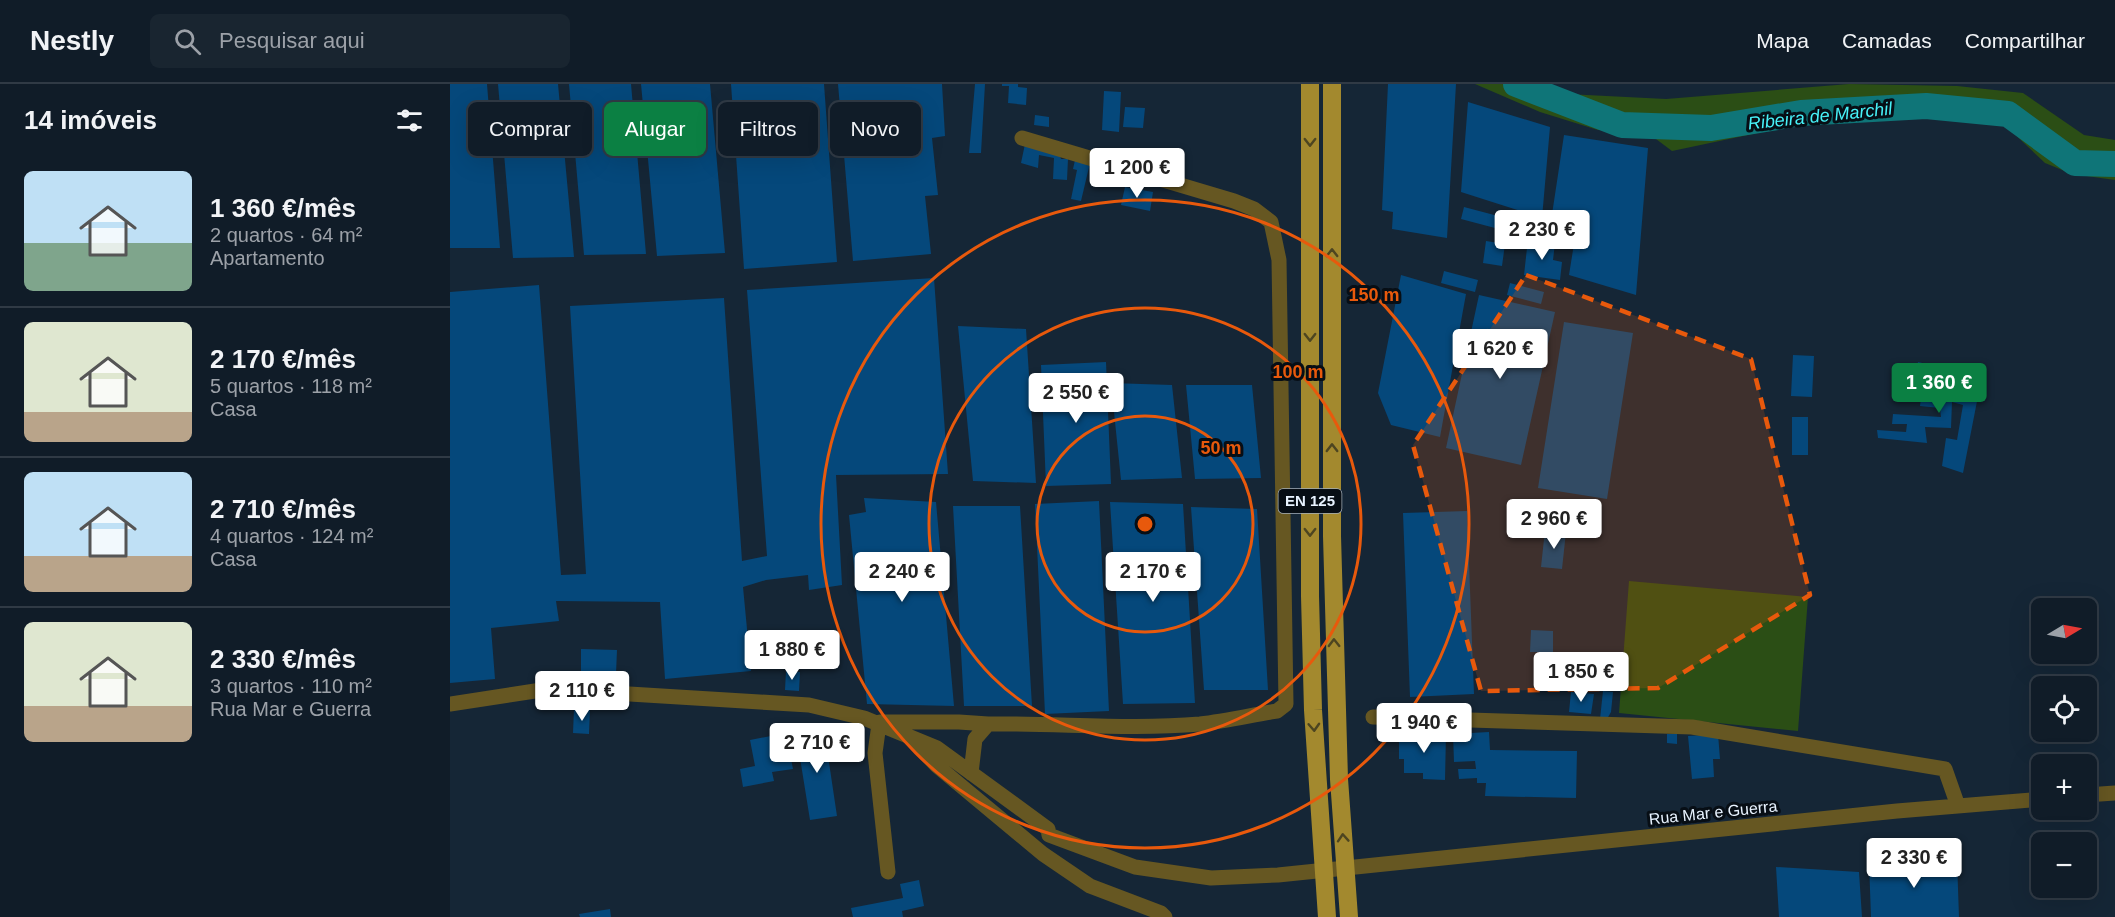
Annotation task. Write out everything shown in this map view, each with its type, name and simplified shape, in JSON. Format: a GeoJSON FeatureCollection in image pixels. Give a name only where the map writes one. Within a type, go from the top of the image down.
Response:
{"type":"FeatureCollection","features":[{"type":"Feature","properties":{"kind":"main road","name":"EN 125"},"geometry":{"type":"LineString","coordinates":[[1310,84],[1311,619],[1313,710],[1327,917]]}},
{"type":"Feature","properties":{"kind":"main road","name":"EN 125"},"geometry":{"type":"LineString","coordinates":[[1332,84],[1332,560],[1339,779],[1349,917]]}},
{"type":"Feature","properties":{"kind":"street"},"geometry":{"type":"LineString","coordinates":[[450,704],[548,689],[809,705],[876,723],[959,722],[1141,726],[1201,724],[1277,711],[1286,704],[1279,260],[1270,222],[1254,209],[1234,201],[1022,138]]}},
{"type":"Feature","properties":{"kind":"street"},"geometry":{"type":"LineString","coordinates":[[1373,717],[1692,727],[1945,769],[1958,806]]}},
{"type":"Feature","properties":{"kind":"street"},"geometry":{"type":"LineString","coordinates":[[876,723],[875,753],[888,872]]}},
{"type":"Feature","properties":{"kind":"street","name":"Rua Mar e Guerra"},"geometry":{"type":"LineString","coordinates":[[876,723],[937,748],[1048,830],[1049,835],[1135,867],[1211,878],[1278,875],[2031,800]]}},
{"type":"Feature","properties":{"kind":"street"},"geometry":{"type":"LineString","coordinates":[[971,773],[975,739],[988,724]]}},
{"type":"Feature","properties":{"kind":"street"},"geometry":{"type":"LineString","coordinates":[[910,737],[936,765],[1043,854],[1090,886],[1161,913],[1165,917]]}},
{"type":"Feature","properties":{"kind":"street"},"geometry":{"type":"LineString","coordinates":[[2097,794],[2115,793]]}},
{"type":"Feature","properties":{"kind":"highlighted area"},"geometry":{"type":"Polygon","coordinates":[[[1526,275],[1751,359],[1810,595],[1658,688],[1481,691],[1413,445],[1526,275]]]}},
{"type":"Feature","properties":{"kind":"green space"},"geometry":{"type":"Polygon","coordinates":[[[1475,84],[1545,84],[1567,94],[1666,99],[1849,84],[1957,86],[2023,93],[2084,135],[2115,140],[2115,180],[2072,174],[2045,163],[2005,125],[1918,113],[1786,127],[1672,151],[1648,133],[1598,130],[1540,112],[1475,84]]]}},
{"type":"Feature","properties":{"kind":"green space"},"geometry":{"type":"Polygon","coordinates":[[[1629,581],[1808,597],[1798,731],[1619,713],[1629,581]]]}},
{"type":"Feature","properties":{"kind":"building"},"geometry":{"type":"Polygon","coordinates":[[[450,84],[487,84],[488,102],[468,102],[468,156],[493,156],[500,248],[450,248],[450,84]]]}},
{"type":"Feature","properties":{"kind":"building"},"geometry":{"type":"Polygon","coordinates":[[[498,84],[558,84],[560,102],[500,102],[498,84]]]}},
{"type":"Feature","properties":{"kind":"building"},"geometry":{"type":"Polygon","coordinates":[[[569,84],[631,84],[633,102],[604,102],[604,156],[637,156],[646,254],[584,255],[575,156],[592,156],[592,102],[571,102],[569,84]]]}},
{"type":"Feature","properties":{"kind":"building"},"geometry":{"type":"Polygon","coordinates":[[[641,84],[710,84],[725,253],[657,256],[648,156],[706,156],[706,102],[643,102],[641,84]]]}},
{"type":"Feature","properties":{"kind":"building"},"geometry":{"type":"Polygon","coordinates":[[[731,84],[824,84],[837,262],[744,269],[736,156],[818,156],[818,102],[732,102],[731,84]]]}},
{"type":"Feature","properties":{"kind":"building"},"geometry":{"type":"Polygon","coordinates":[[[838,84],[942,84],[945,136],[932,138],[938,195],[925,196],[931,254],[853,261],[844,156],[921,156],[921,102],[840,102],[838,84]]]}},
{"type":"Feature","properties":{"kind":"building"},"geometry":{"type":"Polygon","coordinates":[[[975,84],[985,84],[981,153],[969,153],[975,84]]]}},
{"type":"Feature","properties":{"kind":"building"},"geometry":{"type":"Polygon","coordinates":[[[1002,84],[1018,84],[1018,87],[1027,88],[1026,105],[1008,103],[1009,86],[1002,86],[1002,84]]]}},
{"type":"Feature","properties":{"kind":"building"},"geometry":{"type":"Polygon","coordinates":[[[1388,84],[1456,84],[1447,238],[1392,229],[1393,212],[1382,210],[1388,84]]]}},
{"type":"Feature","properties":{"kind":"building"},"geometry":{"type":"Polygon","coordinates":[[[1104,91],[1121,92],[1119,132],[1102,130],[1104,91]]]}},
{"type":"Feature","properties":{"kind":"building"},"geometry":{"type":"Polygon","coordinates":[[[1468,102],[1550,127],[1542,218],[1461,192],[1468,102]]]}},
{"type":"Feature","properties":{"kind":"building"},"geometry":{"type":"Polygon","coordinates":[[[1125,107],[1145,108],[1143,128],[1123,127],[1125,107]]]}},
{"type":"Feature","properties":{"kind":"building"},"geometry":{"type":"Polygon","coordinates":[[[1035,115],[1049,117],[1049,127],[1034,125],[1035,115]]]}},
{"type":"Feature","properties":{"kind":"building"},"geometry":{"type":"Polygon","coordinates":[[[1564,135],[1648,148],[1636,295],[1569,275],[1577,225],[1551,221],[1564,135]]]}},
{"type":"Feature","properties":{"kind":"building"},"geometry":{"type":"Polygon","coordinates":[[[1025,144],[1059,153],[1061,159],[1068,159],[1067,180],[1053,179],[1054,158],[1039,155],[1038,168],[1021,163],[1025,144]]]}},
{"type":"Feature","properties":{"kind":"building"},"geometry":{"type":"Polygon","coordinates":[[[504,156],[565,156],[574,257],[513,258],[504,156]]]}},
{"type":"Feature","properties":{"kind":"building"},"geometry":{"type":"Polygon","coordinates":[[[1075,160],[1090,163],[1081,201],[1071,199],[1077,170],[1073,169],[1075,160]]]}},
{"type":"Feature","properties":{"kind":"building"},"geometry":{"type":"Polygon","coordinates":[[[1125,187],[1153,192],[1150,211],[1121,205],[1125,187]]]}},
{"type":"Feature","properties":{"kind":"building"},"geometry":{"type":"Polygon","coordinates":[[[1464,207],[1498,216],[1495,228],[1461,219],[1464,207]]]}},
{"type":"Feature","properties":{"kind":"building"},"geometry":{"type":"Polygon","coordinates":[[[1528,239],[1555,243],[1553,260],[1562,262],[1560,280],[1524,275],[1528,239]]]}},
{"type":"Feature","properties":{"kind":"building"},"geometry":{"type":"Polygon","coordinates":[[[1486,241],[1505,244],[1502,266],[1483,263],[1486,241]]]}},
{"type":"Feature","properties":{"kind":"building"},"geometry":{"type":"Polygon","coordinates":[[[1444,271],[1478,280],[1475,292],[1441,283],[1444,271]]]}},
{"type":"Feature","properties":{"kind":"building"},"geometry":{"type":"Polygon","coordinates":[[[1401,275],[1466,294],[1440,437],[1391,425],[1378,393],[1401,275]]]}},
{"type":"Feature","properties":{"kind":"building"},"geometry":{"type":"Polygon","coordinates":[[[934,278],[948,474],[836,475],[842,585],[809,590],[808,575],[766,580],[743,587],[751,671],[665,679],[660,602],[556,601],[559,621],[491,628],[495,679],[450,683],[450,292],[539,285],[561,575],[586,574],[570,306],[724,298],[742,561],[767,556],[747,290],[934,278]]]}},
{"type":"Feature","properties":{"kind":"building"},"geometry":{"type":"Polygon","coordinates":[[[1510,283],[1544,292],[1541,304],[1507,295],[1510,283]]]}},
{"type":"Feature","properties":{"kind":"building"},"geometry":{"type":"Polygon","coordinates":[[[1479,295],[1555,312],[1521,465],[1446,448],[1479,295]]]}},
{"type":"Feature","properties":{"kind":"building"},"geometry":{"type":"Polygon","coordinates":[[[1564,322],[1633,333],[1607,499],[1538,488],[1564,322]]]}},
{"type":"Feature","properties":{"kind":"building"},"geometry":{"type":"Polygon","coordinates":[[[958,326],[1026,329],[1036,483],[973,481],[958,326]]]}},
{"type":"Feature","properties":{"kind":"building"},"geometry":{"type":"Polygon","coordinates":[[[1793,355],[1814,356],[1812,397],[1791,396],[1793,355]]]}},
{"type":"Feature","properties":{"kind":"building"},"geometry":{"type":"Polygon","coordinates":[[[1106,362],[1111,484],[1046,486],[1041,365],[1106,362]]]}},
{"type":"Feature","properties":{"kind":"building"},"geometry":{"type":"Polygon","coordinates":[[[1918,362],[1944,368],[1941,379],[1980,386],[1963,473],[1942,466],[1946,438],[1957,440],[1963,405],[1952,402],[1951,428],[1925,427],[1927,443],[1878,438],[1877,430],[1906,432],[1907,424],[1892,424],[1893,414],[1941,417],[1940,408],[1920,406],[1921,398],[1912,395],[1918,362]]]}},
{"type":"Feature","properties":{"kind":"building"},"geometry":{"type":"Polygon","coordinates":[[[1111,383],[1172,385],[1182,478],[1121,480],[1111,383]]]}},
{"type":"Feature","properties":{"kind":"building"},"geometry":{"type":"Polygon","coordinates":[[[1186,385],[1252,385],[1261,478],[1195,479],[1186,385]]]}},
{"type":"Feature","properties":{"kind":"building"},"geometry":{"type":"Polygon","coordinates":[[[1792,417],[1808,417],[1808,455],[1792,455],[1792,417]]]}},
{"type":"Feature","properties":{"kind":"building"},"geometry":{"type":"Polygon","coordinates":[[[864,498],[936,502],[954,706],[867,704],[849,515],[866,512],[864,498]]]}},
{"type":"Feature","properties":{"kind":"building"},"geometry":{"type":"Polygon","coordinates":[[[1099,501],[1109,711],[1045,714],[1035,504],[1099,501]]]}},
{"type":"Feature","properties":{"kind":"building"},"geometry":{"type":"Polygon","coordinates":[[[1110,502],[1183,504],[1195,703],[1123,704],[1110,502]]]}},
{"type":"Feature","properties":{"kind":"building"},"geometry":{"type":"Polygon","coordinates":[[[953,506],[1020,506],[1032,706],[964,706],[953,506]]]}},
{"type":"Feature","properties":{"kind":"building"},"geometry":{"type":"Polygon","coordinates":[[[1191,507],[1257,509],[1268,690],[1204,690],[1191,507]]]}},
{"type":"Feature","properties":{"kind":"building"},"geometry":{"type":"Polygon","coordinates":[[[1467,511],[1474,694],[1410,697],[1403,513],[1467,511]]]}},
{"type":"Feature","properties":{"kind":"building"},"geometry":{"type":"Polygon","coordinates":[[[1545,530],[1566,532],[1562,569],[1541,567],[1545,530]]]}},
{"type":"Feature","properties":{"kind":"building"},"geometry":{"type":"Polygon","coordinates":[[[1531,630],[1553,631],[1553,652],[1530,652],[1531,630]]]}},
{"type":"Feature","properties":{"kind":"building"},"geometry":{"type":"Polygon","coordinates":[[[765,637],[798,638],[801,664],[767,662],[765,637]]]}},
{"type":"Feature","properties":{"kind":"building"},"geometry":{"type":"Polygon","coordinates":[[[581,649],[617,650],[616,674],[581,673],[581,649]]]}},
{"type":"Feature","properties":{"kind":"building"},"geometry":{"type":"Polygon","coordinates":[[[1575,662],[1616,666],[1614,688],[1607,687],[1608,683],[1599,682],[1600,675],[1574,672],[1575,662]]]}},
{"type":"Feature","properties":{"kind":"building"},"geometry":{"type":"Polygon","coordinates":[[[786,671],[800,672],[799,691],[785,690],[786,671]]]}},
{"type":"Feature","properties":{"kind":"building"},"geometry":{"type":"Polygon","coordinates":[[[1603,691],[1613,692],[1611,712],[1607,719],[1600,719],[1603,691]]]}},
{"type":"Feature","properties":{"kind":"building"},"geometry":{"type":"Polygon","coordinates":[[[1571,692],[1594,694],[1591,714],[1569,712],[1571,692]]]}},
{"type":"Feature","properties":{"kind":"building"},"geometry":{"type":"Polygon","coordinates":[[[574,709],[590,710],[589,734],[573,733],[574,709]]]}},
{"type":"Feature","properties":{"kind":"building"},"geometry":{"type":"Polygon","coordinates":[[[824,729],[837,816],[810,820],[796,733],[824,729]]]}},
{"type":"Feature","properties":{"kind":"building"},"geometry":{"type":"Polygon","coordinates":[[[1489,732],[1490,750],[1577,751],[1576,798],[1485,796],[1486,783],[1477,783],[1477,778],[1459,779],[1458,769],[1476,769],[1475,761],[1454,762],[1453,734],[1489,732]]]}},
{"type":"Feature","properties":{"kind":"building"},"geometry":{"type":"Polygon","coordinates":[[[786,733],[793,769],[772,772],[774,781],[743,787],[740,769],[755,766],[750,740],[786,733]]]}},
{"type":"Feature","properties":{"kind":"building"},"geometry":{"type":"Polygon","coordinates":[[[1399,733],[1446,734],[1445,780],[1423,779],[1423,773],[1404,773],[1404,759],[1399,759],[1399,733]]]}},
{"type":"Feature","properties":{"kind":"building"},"geometry":{"type":"Polygon","coordinates":[[[1667,734],[1677,734],[1677,744],[1667,743],[1667,734]]]}},
{"type":"Feature","properties":{"kind":"building"},"geometry":{"type":"Polygon","coordinates":[[[1718,734],[1720,759],[1713,759],[1714,777],[1692,779],[1688,736],[1718,734]]]}},
{"type":"Feature","properties":{"kind":"building"},"geometry":{"type":"Polygon","coordinates":[[[1957,860],[1959,917],[1871,917],[1869,862],[1957,860]]]}},
{"type":"Feature","properties":{"kind":"building"},"geometry":{"type":"Polygon","coordinates":[[[1776,867],[1859,872],[1862,917],[1779,917],[1776,867]]]}},
{"type":"Feature","properties":{"kind":"building"},"geometry":{"type":"Polygon","coordinates":[[[919,880],[924,906],[902,911],[903,917],[853,917],[851,908],[903,898],[900,884],[919,880]]]}},
{"type":"Feature","properties":{"kind":"building"},"geometry":{"type":"Polygon","coordinates":[[[610,909],[611,917],[580,917],[579,914],[610,909]]]}},
{"type":"Feature","properties":{"kind":"waterway","name":"Ribeira de Marchil"},"geometry":{"type":"LineString","coordinates":[[1516,84],[1622,125],[1711,128],[1801,113],[1926,106],[2008,114],[2075,163],[2115,164]]}}]}
